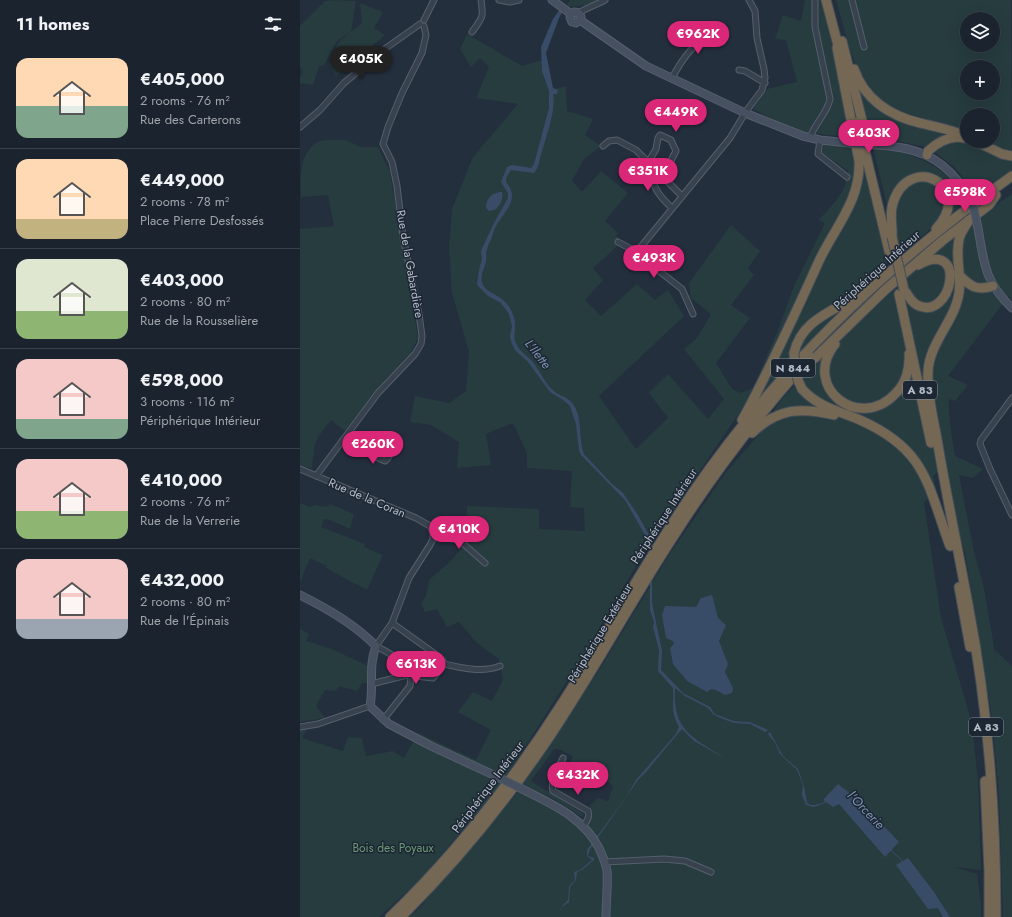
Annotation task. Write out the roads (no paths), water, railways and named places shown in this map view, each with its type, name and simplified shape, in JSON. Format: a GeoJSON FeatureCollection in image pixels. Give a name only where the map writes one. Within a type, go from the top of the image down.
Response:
{"type":"FeatureCollection","features":[{"type":"Feature","properties":{"kind":"highway"},"geometry":{"type":"LineString","coordinates":[[826,0],[844,58]]}},
{"type":"Feature","properties":{"kind":"highway"},"geometry":{"type":"LineString","coordinates":[[718,458],[720,450],[740,423],[752,402],[796,314],[825,250],[851,204],[856,191],[859,176],[859,161],[837,48],[840,44],[831,0]]}},
{"type":"Feature","properties":{"kind":"highway"},"geometry":{"type":"LineString","coordinates":[[840,44],[848,49],[861,86],[881,106],[891,113],[903,118],[960,134]]}},
{"type":"Feature","properties":{"kind":"highway","name":"A 83"},"geometry":{"type":"LineString","coordinates":[[844,58],[873,164],[891,249]]}},
{"type":"Feature","properties":{"kind":"highway","name":"A 83"},"geometry":{"type":"LineString","coordinates":[[844,58],[902,292],[935,448]]}},
{"type":"Feature","properties":{"kind":"highway"},"geometry":{"type":"LineString","coordinates":[[927,155],[928,151],[939,142],[960,137]]}},
{"type":"Feature","properties":{"kind":"highway"},"geometry":{"type":"LineString","coordinates":[[990,148],[1002,154],[1012,156]]}},
{"type":"Feature","properties":{"kind":"highway"},"geometry":{"type":"LineString","coordinates":[[873,164],[892,237],[902,292],[915,304],[920,306],[929,307],[940,301],[950,284],[950,269],[942,261],[932,260],[911,267]]}},
{"type":"Feature","properties":{"kind":"highway","name":"Périphérique Intérieur"},"geometry":{"type":"LineString","coordinates":[[390,917],[459,844],[519,767],[565,699],[641,573],[660,549],[695,489],[756,410],[838,321],[874,286],[931,237],[1012,176]]}},
{"type":"Feature","properties":{"kind":"highway"},"geometry":{"type":"LineString","coordinates":[[892,237],[891,213],[895,198],[906,182],[921,177],[931,178],[939,183],[944,189],[948,198],[948,210],[946,216],[933,231],[931,237]]}},
{"type":"Feature","properties":{"kind":"highway","name":"Périphérique Extérieur"},"geometry":{"type":"LineString","coordinates":[[401,917],[457,858],[488,821],[527,770],[580,689],[644,582],[660,549],[761,414],[811,357],[845,322],[945,233],[1012,183]]}},
{"type":"Feature","properties":{"kind":"highway"},"geometry":{"type":"LineString","coordinates":[[811,357],[815,358],[911,267],[989,205],[996,195]]}},
{"type":"Feature","properties":{"kind":"highway"},"geometry":{"type":"LineString","coordinates":[[938,462],[935,448],[929,391],[928,367],[933,350],[957,301],[960,290],[959,241],[962,231],[969,220]]}},
{"type":"Feature","properties":{"kind":"highway"},"geometry":{"type":"LineString","coordinates":[[959,275],[976,288],[993,286]]}},
{"type":"Feature","properties":{"kind":"highway"},"geometry":{"type":"LineString","coordinates":[[874,286],[866,289],[812,323],[800,337],[794,353],[799,384],[802,389],[813,399],[827,408],[874,427],[898,442],[910,454],[919,464],[927,479],[950,546]]}},
{"type":"Feature","properties":{"kind":"highway"},"geometry":{"type":"LineString","coordinates":[[848,326],[828,353],[825,365],[825,375],[827,385],[836,398],[846,405],[859,408],[868,408],[883,403],[895,394],[902,385],[909,367],[909,349],[906,336],[910,333]]}},
{"type":"Feature","properties":{"kind":"highway"},"geometry":{"type":"LineString","coordinates":[[734,450],[742,446],[751,434],[766,421],[779,414],[792,411],[817,411],[874,427]]}},
{"type":"Feature","properties":{"kind":"highway","name":"A 83"},"geometry":{"type":"LineString","coordinates":[[938,462],[946,493],[974,631],[984,700],[993,810],[996,917]]}},
{"type":"Feature","properties":{"kind":"highway","name":"A 83"},"geometry":{"type":"LineString","coordinates":[[938,462],[950,546],[970,645],[980,729],[988,834],[989,917]]}},
{"type":"Feature","properties":{"kind":"street"},"geometry":{"type":"LineString","coordinates":[[300,127],[320,110],[344,82],[386,48],[422,25],[420,21],[424,20],[434,0]]}},
{"type":"Feature","properties":{"kind":"street"},"geometry":{"type":"LineString","coordinates":[[472,32],[482,18],[483,9],[481,0]]}},
{"type":"Feature","properties":{"kind":"street"},"geometry":{"type":"LineString","coordinates":[[499,0],[510,2],[519,0]]}},
{"type":"Feature","properties":{"kind":"street"},"geometry":{"type":"LineString","coordinates":[[552,0],[568,12],[574,12],[646,66],[745,113],[788,131],[820,140],[905,148],[927,155],[946,168],[956,178],[966,192],[974,209],[984,265],[988,278],[1012,308]]}},
{"type":"Feature","properties":{"kind":"street"},"geometry":{"type":"LineString","coordinates":[[568,12],[572,22],[578,23],[580,17],[586,9],[605,0]]}},
{"type":"Feature","properties":{"kind":"street"},"geometry":{"type":"LineString","coordinates":[[635,254],[730,138],[745,113],[762,90],[765,83],[764,70],[757,38],[756,11],[749,0]]}},
{"type":"Feature","properties":{"kind":"street"},"geometry":{"type":"LineString","coordinates":[[810,138],[826,110],[830,99],[815,27],[814,0]]}},
{"type":"Feature","properties":{"kind":"street"},"geometry":{"type":"LineString","coordinates":[[852,0],[864,47]]}},
{"type":"Feature","properties":{"kind":"street","name":"Rue de la Gabardière"},"geometry":{"type":"LineString","coordinates":[[316,476],[378,392],[415,354],[421,344],[422,336],[419,314],[403,237],[397,186],[392,162],[384,147],[383,141],[402,93],[422,53],[426,35],[422,25]]}},
{"type":"Feature","properties":{"kind":"street"},"geometry":{"type":"LineString","coordinates":[[672,78],[684,59],[697,43],[704,40],[703,33],[712,26]]}},
{"type":"Feature","properties":{"kind":"street"},"geometry":{"type":"LineString","coordinates":[[739,70],[745,71],[765,83]]}},
{"type":"Feature","properties":{"kind":"street"},"geometry":{"type":"LineString","coordinates":[[649,162],[656,149],[660,135],[671,140],[676,151],[666,170],[661,175]]}},
{"type":"Feature","properties":{"kind":"street"},"geometry":{"type":"LineString","coordinates":[[603,146],[609,141],[617,140],[636,150],[682,196]]}},
{"type":"Feature","properties":{"kind":"street"},"geometry":{"type":"LineString","coordinates":[[820,140],[818,154],[847,177]]}},
{"type":"Feature","properties":{"kind":"street"},"geometry":{"type":"LineString","coordinates":[[656,170],[653,179],[654,186],[672,208]]}},
{"type":"Feature","properties":{"kind":"street"},"geometry":{"type":"LineString","coordinates":[[618,242],[631,250],[682,289],[693,314]]}},
{"type":"Feature","properties":{"kind":"street"},"geometry":{"type":"LineString","coordinates":[[1012,398],[981,440],[980,444],[1012,515]]}},
{"type":"Feature","properties":{"kind":"street"},"geometry":{"type":"LineString","coordinates":[[342,441],[385,461],[388,458],[392,448]]}},
{"type":"Feature","properties":{"kind":"street","name":"Rue de la Coran"},"geometry":{"type":"LineString","coordinates":[[300,469],[416,518],[427,524],[432,530],[433,536]]}},
{"type":"Feature","properties":{"kind":"street"},"geometry":{"type":"LineString","coordinates":[[370,706],[372,699],[372,661],[376,646],[392,623],[409,578],[430,545],[433,536],[459,540],[484,563]]}},
{"type":"Feature","properties":{"kind":"street"},"geometry":{"type":"LineString","coordinates":[[300,595],[330,610],[368,637],[376,646],[397,658],[403,665],[409,675],[410,686],[383,720]]}},
{"type":"Feature","properties":{"kind":"street"},"geometry":{"type":"LineString","coordinates":[[392,623],[438,656],[444,664],[477,670],[490,670],[500,666]]}},
{"type":"Feature","properties":{"kind":"street"},"geometry":{"type":"LineString","coordinates":[[371,684],[409,675],[433,678],[444,664]]}},
{"type":"Feature","properties":{"kind":"street"},"geometry":{"type":"LineString","coordinates":[[370,706],[383,720],[389,724],[431,746],[528,792],[566,812],[584,826],[595,841],[605,862],[607,881],[606,917]]}},
{"type":"Feature","properties":{"kind":"street"},"geometry":{"type":"LineString","coordinates":[[300,727],[318,724],[370,706]]}},
{"type":"Feature","properties":{"kind":"street"},"geometry":{"type":"LineString","coordinates":[[563,758],[554,778],[552,787],[553,791],[588,811],[588,819],[584,826]]}},
{"type":"Feature","properties":{"kind":"street"},"geometry":{"type":"LineString","coordinates":[[605,862],[664,859],[685,861],[711,872]]}},
{"type":"Feature","properties":{"kind":"water"},"geometry":{"type":"Polygon","coordinates":[[[560,9],[563,11],[546,53],[553,88],[558,90],[557,94],[553,94],[553,109],[539,163],[534,173],[511,170],[506,178],[506,182],[511,189],[511,202],[496,226],[486,252],[482,282],[488,291],[501,299],[511,310],[515,321],[514,336],[517,346],[532,361],[551,389],[573,404],[578,416],[584,454],[612,484],[623,493],[638,515],[650,537],[655,552],[652,576],[652,603],[662,651],[661,670],[683,693],[710,707],[715,714],[734,721],[750,722],[768,730],[765,732],[750,724],[734,723],[718,717],[708,708],[685,696],[675,688],[677,715],[682,724],[695,739],[726,759],[694,741],[682,729],[638,780],[590,849],[588,856],[594,858],[594,860],[582,870],[577,872],[576,880],[570,887],[569,902],[562,907],[557,917],[562,906],[568,900],[569,886],[575,880],[574,872],[580,870],[592,860],[587,856],[587,850],[626,797],[636,780],[676,734],[679,727],[673,712],[673,688],[658,671],[659,650],[653,627],[654,622],[650,610],[650,583],[646,564],[652,552],[645,535],[625,500],[581,455],[576,424],[570,406],[550,392],[528,362],[515,350],[510,337],[512,326],[509,314],[501,303],[488,296],[477,284],[482,259],[481,251],[508,198],[508,193],[501,182],[507,167],[512,165],[531,168],[534,164],[549,108],[549,91],[542,71],[541,47],[553,19],[560,9]]]}},
{"type":"Feature","properties":{"kind":"water"},"geometry":{"type":"Polygon","coordinates":[[[502,192],[500,205],[492,211],[489,211],[486,208],[488,200],[491,196],[502,192]]]}},
{"type":"Feature","properties":{"kind":"water"},"geometry":{"type":"Polygon","coordinates":[[[712,595],[718,618],[726,625],[719,641],[728,664],[725,672],[733,688],[732,693],[725,695],[711,689],[707,692],[687,681],[673,664],[670,648],[674,644],[673,641],[666,638],[662,615],[665,606],[696,607],[701,598],[712,595]]]}},
{"type":"Feature","properties":{"kind":"water"},"geometry":{"type":"Polygon","coordinates":[[[770,732],[783,756],[798,769],[804,786],[807,803],[816,805],[818,803],[818,806],[813,807],[806,805],[802,795],[803,785],[797,770],[780,754],[775,743],[768,734],[770,732]]]}},
{"type":"Feature","properties":{"kind":"water"},"geometry":{"type":"Polygon","coordinates":[[[838,784],[861,802],[899,842],[885,857],[839,804],[833,807],[823,800],[838,784]]]}},
{"type":"Feature","properties":{"kind":"water"},"geometry":{"type":"Polygon","coordinates":[[[908,858],[934,892],[950,917],[943,917],[938,908],[928,909],[896,865],[908,858]]]}},
{"type":"Feature","properties":{"kind":"waterway","name":"l'Orcerie"},"geometry":{"type":"LineString","coordinates":[[818,805],[826,802]]}},
{"type":"Feature","properties":{"kind":"waterway","name":"l'Orcerie"},"geometry":{"type":"LineString","coordinates":[[891,850],[903,862]]}},
{"type":"Feature","properties":{"kind":"water label","name":"L'Ilette"},"geometry":{"type":"Point","coordinates":[538,354]}},
{"type":"Feature","properties":{"kind":"park label","name":"Bois des Poyaux"},"geometry":{"type":"Point","coordinates":[393,848]}}]}
